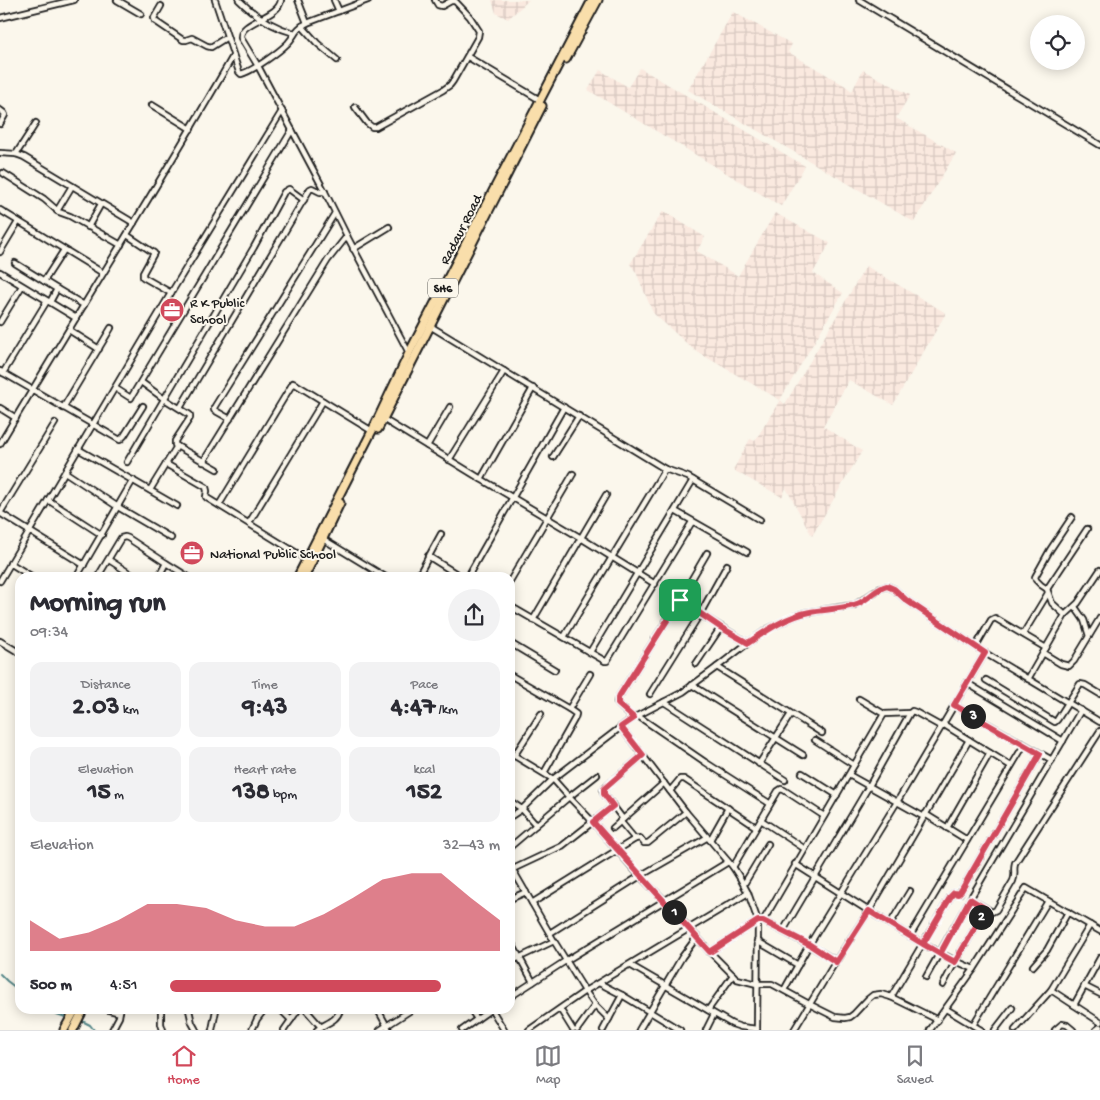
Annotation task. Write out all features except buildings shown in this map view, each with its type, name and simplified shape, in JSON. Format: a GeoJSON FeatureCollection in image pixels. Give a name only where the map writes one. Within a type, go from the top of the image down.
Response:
{"type":"FeatureCollection","features":[{"type":"Feature","properties":{"kind":"main road","name":"Radaur Road"},"geometry":{"type":"LineString","coordinates":[[306,572],[309,560],[409,353],[592,0]]}},
{"type":"Feature","properties":{"kind":"main road","name":"Radaur Road"},"geometry":{"type":"LineString","coordinates":[[301,572],[323,539],[556,78],[598,0]]}},
{"type":"Feature","properties":{"kind":"main road"},"geometry":{"type":"LineString","coordinates":[[64,1030],[72,1026],[77,1014]]}},
{"type":"Feature","properties":{"kind":"street"},"geometry":{"type":"LineString","coordinates":[[0,18],[74,0]]}},
{"type":"Feature","properties":{"kind":"street"},"geometry":{"type":"LineString","coordinates":[[117,0],[141,14]]}},
{"type":"Feature","properties":{"kind":"street"},"geometry":{"type":"LineString","coordinates":[[215,0],[240,74],[244,74],[258,66],[286,46],[294,33],[304,24],[368,0]]}},
{"type":"Feature","properties":{"kind":"street"},"geometry":{"type":"LineString","coordinates":[[239,0],[260,19],[294,33]]}},
{"type":"Feature","properties":{"kind":"street"},"geometry":{"type":"LineString","coordinates":[[281,0],[280,5],[245,28],[240,34],[241,38],[258,66],[409,353]]}},
{"type":"Feature","properties":{"kind":"street"},"geometry":{"type":"LineString","coordinates":[[298,0],[304,24],[317,43],[337,60]]}},
{"type":"Feature","properties":{"kind":"street"},"geometry":{"type":"LineString","coordinates":[[334,0],[339,11]]}},
{"type":"Feature","properties":{"kind":"street"},"geometry":{"type":"LineString","coordinates":[[355,107],[367,123],[372,127],[376,127],[443,90],[453,81],[468,57],[479,31],[457,2],[453,0],[442,6],[438,5],[435,0]]}},
{"type":"Feature","properties":{"kind":"street"},"geometry":{"type":"LineString","coordinates":[[859,0],[1100,145]]}},
{"type":"Feature","properties":{"kind":"street"},"geometry":{"type":"LineString","coordinates":[[161,6],[154,21],[183,40],[192,38],[210,47],[227,37]]}},
{"type":"Feature","properties":{"kind":"street"},"geometry":{"type":"LineString","coordinates":[[0,12],[6,16]]}},
{"type":"Feature","properties":{"kind":"street"},"geometry":{"type":"LineString","coordinates":[[0,444],[191,129],[233,56]]}},
{"type":"Feature","properties":{"kind":"street"},"geometry":{"type":"LineString","coordinates":[[468,57],[540,100]]}},
{"type":"Feature","properties":{"kind":"street"},"geometry":{"type":"LineString","coordinates":[[152,105],[191,129]]}},
{"type":"Feature","properties":{"kind":"street"},"geometry":{"type":"LineString","coordinates":[[0,110],[5,115],[0,124]]}},
{"type":"Feature","properties":{"kind":"street"},"geometry":{"type":"LineString","coordinates":[[0,580],[282,111]]}},
{"type":"Feature","properties":{"kind":"street"},"geometry":{"type":"LineString","coordinates":[[16,154],[36,123]]}},
{"type":"Feature","properties":{"kind":"street"},"geometry":{"type":"LineString","coordinates":[[115,388],[131,398],[292,130]]}},
{"type":"Feature","properties":{"kind":"street"},"geometry":{"type":"LineString","coordinates":[[0,152],[24,157],[134,223]]}},
{"type":"Feature","properties":{"kind":"street"},"geometry":{"type":"LineString","coordinates":[[3,173],[44,199],[57,211],[70,216],[121,245]]}},
{"type":"Feature","properties":{"kind":"street"},"geometry":{"type":"LineString","coordinates":[[57,211],[72,186]]}},
{"type":"Feature","properties":{"kind":"street"},"geometry":{"type":"LineString","coordinates":[[127,462],[284,192],[289,189],[304,200]]}},
{"type":"Feature","properties":{"kind":"street"},"geometry":{"type":"LineString","coordinates":[[180,408],[310,189],[325,192]]}},
{"type":"Feature","properties":{"kind":"street"},"geometry":{"type":"LineString","coordinates":[[88,227],[101,204]]}},
{"type":"Feature","properties":{"kind":"street"},"geometry":{"type":"LineString","coordinates":[[0,210],[103,273]]}},
{"type":"Feature","properties":{"kind":"street"},"geometry":{"type":"LineString","coordinates":[[230,419],[214,410],[215,406],[334,213]]}},
{"type":"Feature","properties":{"kind":"street"},"geometry":{"type":"LineString","coordinates":[[0,252],[18,222]]}},
{"type":"Feature","properties":{"kind":"street"},"geometry":{"type":"LineString","coordinates":[[353,249],[389,227]]}},
{"type":"Feature","properties":{"kind":"street"},"geometry":{"type":"LineString","coordinates":[[127,235],[154,253],[143,273],[143,277],[171,293]]}},
{"type":"Feature","properties":{"kind":"street"},"geometry":{"type":"LineString","coordinates":[[204,462],[328,260],[346,236]]}},
{"type":"Feature","properties":{"kind":"street"},"geometry":{"type":"LineString","coordinates":[[44,281],[64,250]]}},
{"type":"Feature","properties":{"kind":"street"},"geometry":{"type":"LineString","coordinates":[[15,262],[84,304]]}},
{"type":"Feature","properties":{"kind":"street"},"geometry":{"type":"LineString","coordinates":[[0,282],[2,274],[76,318]]}},
{"type":"Feature","properties":{"kind":"street"},"geometry":{"type":"LineString","coordinates":[[0,322],[22,286]]}},
{"type":"Feature","properties":{"kind":"street"},"geometry":{"type":"LineString","coordinates":[[57,288],[2,372],[120,440],[122,440],[142,406]]}},
{"type":"Feature","properties":{"kind":"street"},"geometry":{"type":"LineString","coordinates":[[430,326],[666,469],[682,474],[760,520]]}},
{"type":"Feature","properties":{"kind":"street"},"geometry":{"type":"LineString","coordinates":[[63,408],[112,328]]}},
{"type":"Feature","properties":{"kind":"street"},"geometry":{"type":"LineString","coordinates":[[69,330],[99,349]]}},
{"type":"Feature","properties":{"kind":"street"},"geometry":{"type":"LineString","coordinates":[[449,460],[504,372]]}},
{"type":"Feature","properties":{"kind":"street"},"geometry":{"type":"LineString","coordinates":[[140,382],[191,416],[175,441],[175,445],[217,469]]}},
{"type":"Feature","properties":{"kind":"street"},"geometry":{"type":"LineString","coordinates":[[219,505],[293,383],[372,431]]}},
{"type":"Feature","properties":{"kind":"street"},"geometry":{"type":"LineString","coordinates":[[481,479],[533,388]]}},
{"type":"Feature","properties":{"kind":"street"},"geometry":{"type":"LineString","coordinates":[[249,523],[323,401]]}},
{"type":"Feature","properties":{"kind":"street"},"geometry":{"type":"LineString","coordinates":[[427,446],[450,407]]}},
{"type":"Feature","properties":{"kind":"street"},"geometry":{"type":"LineString","coordinates":[[469,572],[564,407]]}},
{"type":"Feature","properties":{"kind":"street"},"geometry":{"type":"LineString","coordinates":[[0,408],[16,418]]}},
{"type":"Feature","properties":{"kind":"street"},"geometry":{"type":"LineString","coordinates":[[553,458],[579,416]]}},
{"type":"Feature","properties":{"kind":"street"},"geometry":{"type":"LineString","coordinates":[[383,419],[655,584]]}},
{"type":"Feature","properties":{"kind":"street"},"geometry":{"type":"LineString","coordinates":[[55,423],[0,513],[84,565]]}},
{"type":"Feature","properties":{"kind":"street"},"geometry":{"type":"LineString","coordinates":[[0,430],[6,434]]}},
{"type":"Feature","properties":{"kind":"street"},"geometry":{"type":"LineString","coordinates":[[150,490],[178,446]]}},
{"type":"Feature","properties":{"kind":"street"},"geometry":{"type":"LineString","coordinates":[[78,449],[177,506]]}},
{"type":"Feature","properties":{"kind":"street"},"geometry":{"type":"LineString","coordinates":[[166,464],[206,487],[206,497],[309,560]]}},
{"type":"Feature","properties":{"kind":"street"},"geometry":{"type":"LineString","coordinates":[[564,637],[666,469]]}},
{"type":"Feature","properties":{"kind":"street"},"geometry":{"type":"LineString","coordinates":[[65,472],[118,507],[171,538]]}},
{"type":"Feature","properties":{"kind":"street"},"geometry":{"type":"LineString","coordinates":[[515,572],[573,474]]}},
{"type":"Feature","properties":{"kind":"street"},"geometry":{"type":"LineString","coordinates":[[80,572],[133,480]]}},
{"type":"Feature","properties":{"kind":"street"},"geometry":{"type":"LineString","coordinates":[[590,652],[693,480]]}},
{"type":"Feature","properties":{"kind":"street"},"geometry":{"type":"LineString","coordinates":[[533,620],[606,495]]}},
{"type":"Feature","properties":{"kind":"street"},"geometry":{"type":"LineString","coordinates":[[48,500],[102,535]]}},
{"type":"Feature","properties":{"kind":"street"},"geometry":{"type":"LineString","coordinates":[[675,511],[747,552]]}},
{"type":"Feature","properties":{"kind":"street"},"geometry":{"type":"LineString","coordinates":[[1065,615],[1052,603],[1048,591],[1035,577],[1072,517]]}},
{"type":"Feature","properties":{"kind":"street"},"geometry":{"type":"LineString","coordinates":[[515,609],[607,661],[692,522]]}},
{"type":"Feature","properties":{"kind":"street"},"geometry":{"type":"LineString","coordinates":[[1023,634],[1087,529]]}},
{"type":"Feature","properties":{"kind":"street"},"geometry":{"type":"LineString","coordinates":[[420,572],[441,534]]}},
{"type":"Feature","properties":{"kind":"street"},"geometry":{"type":"LineString","coordinates":[[101,572],[121,538],[125,537],[180,572]]}},
{"type":"Feature","properties":{"kind":"street"},"geometry":{"type":"LineString","coordinates":[[323,539],[377,572]]}},
{"type":"Feature","properties":{"kind":"street"},"geometry":{"type":"LineString","coordinates":[[707,553],[680,600],[618,698],[618,704],[770,803]]}},
{"type":"Feature","properties":{"kind":"street"},"geometry":{"type":"LineString","coordinates":[[428,556],[455,572]]}},
{"type":"Feature","properties":{"kind":"street"},"geometry":{"type":"LineString","coordinates":[[109,560],[128,572]]}},
{"type":"Feature","properties":{"kind":"street"},"geometry":{"type":"LineString","coordinates":[[10,563],[24,572]]}},
{"type":"Feature","properties":{"kind":"street"},"geometry":{"type":"LineString","coordinates":[[161,572],[166,563]]}},
{"type":"Feature","properties":{"kind":"street"},"geometry":{"type":"LineString","coordinates":[[650,694],[700,614],[727,565]]}},
{"type":"Feature","properties":{"kind":"street"},"geometry":{"type":"LineString","coordinates":[[1028,679],[1065,615],[1075,607],[1100,570]]}},
{"type":"Feature","properties":{"kind":"street"},"geometry":{"type":"LineString","coordinates":[[515,814],[553,779],[621,727],[692,686],[768,630],[793,617],[855,605],[879,589],[887,586],[985,653],[1100,722]]}},
{"type":"Feature","properties":{"kind":"street"},"geometry":{"type":"LineString","coordinates":[[680,600],[748,643]]}},
{"type":"Feature","properties":{"kind":"street"},"geometry":{"type":"LineString","coordinates":[[1075,607],[1084,620],[1089,636]]}},
{"type":"Feature","properties":{"kind":"street"},"geometry":{"type":"LineString","coordinates":[[976,646],[993,618],[1046,648]]}},
{"type":"Feature","properties":{"kind":"street"},"geometry":{"type":"LineString","coordinates":[[1044,653],[1061,664],[1069,666],[1100,618]]}},
{"type":"Feature","properties":{"kind":"street"},"geometry":{"type":"LineString","coordinates":[[696,664],[720,627]]}},
{"type":"Feature","properties":{"kind":"street"},"geometry":{"type":"LineString","coordinates":[[0,641],[15,650]]}},
{"type":"Feature","properties":{"kind":"street"},"geometry":{"type":"LineString","coordinates":[[515,647],[555,670]]}},
{"type":"Feature","properties":{"kind":"street"},"geometry":{"type":"LineString","coordinates":[[784,990],[985,653]]}},
{"type":"Feature","properties":{"kind":"street"},"geometry":{"type":"LineString","coordinates":[[717,667],[822,733]]}},
{"type":"Feature","properties":{"kind":"street"},"geometry":{"type":"LineString","coordinates":[[569,709],[590,674]]}},
{"type":"Feature","properties":{"kind":"street"},"geometry":{"type":"LineString","coordinates":[[515,678],[576,714],[544,773]]}},
{"type":"Feature","properties":{"kind":"street"},"geometry":{"type":"LineString","coordinates":[[986,680],[1055,722],[1080,684],[1100,694]]}},
{"type":"Feature","properties":{"kind":"street"},"geometry":{"type":"LineString","coordinates":[[967,683],[1063,741]]}},
{"type":"Feature","properties":{"kind":"street"},"geometry":{"type":"LineString","coordinates":[[692,686],[803,756]]}},
{"type":"Feature","properties":{"kind":"street"},"geometry":{"type":"LineString","coordinates":[[859,699],[884,714],[915,712],[969,740],[1011,766]]}},
{"type":"Feature","properties":{"kind":"street"},"geometry":{"type":"LineString","coordinates":[[664,702],[785,780]]}},
{"type":"Feature","properties":{"kind":"street"},"geometry":{"type":"LineString","coordinates":[[954,705],[1052,760]]}},
{"type":"Feature","properties":{"kind":"street"},"geometry":{"type":"LineString","coordinates":[[926,977],[1081,710]]}},
{"type":"Feature","properties":{"kind":"street"},"geometry":{"type":"LineString","coordinates":[[783,931],[869,786],[910,712]]}},
{"type":"Feature","properties":{"kind":"street"},"geometry":{"type":"LineString","coordinates":[[515,751],[541,714]]}},
{"type":"Feature","properties":{"kind":"street"},"geometry":{"type":"LineString","coordinates":[[759,764],[791,714]]}},
{"type":"Feature","properties":{"kind":"street"},"geometry":{"type":"LineString","coordinates":[[630,965],[737,1026],[757,1030],[757,942],[760,921],[805,849],[884,714]]}},
{"type":"Feature","properties":{"kind":"street"},"geometry":{"type":"LineString","coordinates":[[621,727],[686,812],[733,867],[744,884],[760,921],[810,945],[836,962]]}},
{"type":"Feature","properties":{"kind":"street"},"geometry":{"type":"LineString","coordinates":[[970,899],[992,912],[996,910],[1014,881],[1015,863],[1100,731]]}},
{"type":"Feature","properties":{"kind":"street"},"geometry":{"type":"LineString","coordinates":[[815,740],[854,765]]}},
{"type":"Feature","properties":{"kind":"street"},"geometry":{"type":"LineString","coordinates":[[794,1030],[869,911],[969,740]]}},
{"type":"Feature","properties":{"kind":"street"},"geometry":{"type":"LineString","coordinates":[[910,936],[1024,745]]}},
{"type":"Feature","properties":{"kind":"street"},"geometry":{"type":"LineString","coordinates":[[947,828],[990,753]]}},
{"type":"Feature","properties":{"kind":"street"},"geometry":{"type":"LineString","coordinates":[[891,997],[951,896],[961,891],[1040,754]]}},
{"type":"Feature","properties":{"kind":"street"},"geometry":{"type":"LineString","coordinates":[[636,839],[604,794],[604,789],[643,755]]}},
{"type":"Feature","properties":{"kind":"street"},"geometry":{"type":"LineString","coordinates":[[515,757],[553,779],[733,976],[742,981],[772,984],[835,1017],[850,1017],[873,995],[881,994],[938,1020]]}},
{"type":"Feature","properties":{"kind":"street"},"geometry":{"type":"LineString","coordinates":[[802,773],[837,795]]}},
{"type":"Feature","properties":{"kind":"street"},"geometry":{"type":"LineString","coordinates":[[515,843],[598,775]]}},
{"type":"Feature","properties":{"kind":"street"},"geometry":{"type":"LineString","coordinates":[[849,775],[967,840]]}},
{"type":"Feature","properties":{"kind":"street"},"geometry":{"type":"LineString","coordinates":[[670,791],[680,779],[684,779],[756,827]]}},
{"type":"Feature","properties":{"kind":"street"},"geometry":{"type":"LineString","coordinates":[[613,828],[664,782]]}},
{"type":"Feature","properties":{"kind":"street"},"geometry":{"type":"LineString","coordinates":[[733,867],[770,803],[781,789],[824,816]]}},
{"type":"Feature","properties":{"kind":"street"},"geometry":{"type":"LineString","coordinates":[[515,804],[522,809],[536,825]]}},
{"type":"Feature","properties":{"kind":"street"},"geometry":{"type":"LineString","coordinates":[[515,866],[562,846],[613,806]]}},
{"type":"Feature","properties":{"kind":"street"},"geometry":{"type":"LineString","coordinates":[[550,933],[640,876],[709,838],[728,808]]}},
{"type":"Feature","properties":{"kind":"street"},"geometry":{"type":"LineString","coordinates":[[532,903],[636,839],[640,838],[648,843],[686,812]]}},
{"type":"Feature","properties":{"kind":"street"},"geometry":{"type":"LineString","coordinates":[[760,820],[805,849]]}},
{"type":"Feature","properties":{"kind":"street"},"geometry":{"type":"LineString","coordinates":[[744,884],[768,844]]}},
{"type":"Feature","properties":{"kind":"street"},"geometry":{"type":"LineString","coordinates":[[515,994],[728,862]]}},
{"type":"Feature","properties":{"kind":"street"},"geometry":{"type":"LineString","coordinates":[[795,864],[923,944],[955,962],[974,970]]}},
{"type":"Feature","properties":{"kind":"street"},"geometry":{"type":"LineString","coordinates":[[515,872],[585,991],[595,1005],[609,1019]]}},
{"type":"Feature","properties":{"kind":"street"},"geometry":{"type":"LineString","coordinates":[[930,1030],[974,970],[1026,888],[1100,931]]}},
{"type":"Feature","properties":{"kind":"street"},"geometry":{"type":"LineString","coordinates":[[890,924],[910,891]]}},
{"type":"Feature","properties":{"kind":"street"},"geometry":{"type":"LineString","coordinates":[[515,897],[526,892]]}},
{"type":"Feature","properties":{"kind":"street"},"geometry":{"type":"LineString","coordinates":[[529,1030],[585,991],[748,894]]}},
{"type":"Feature","properties":{"kind":"street"},"geometry":{"type":"LineString","coordinates":[[973,1026],[1048,901]]}},
{"type":"Feature","properties":{"kind":"street"},"geometry":{"type":"LineString","coordinates":[[943,985],[986,909]]}},
{"type":"Feature","properties":{"kind":"street"},"geometry":{"type":"LineString","coordinates":[[1033,966],[1044,953],[1068,912]]}},
{"type":"Feature","properties":{"kind":"street"},"geometry":{"type":"LineString","coordinates":[[710,952],[760,921]]}},
{"type":"Feature","properties":{"kind":"street"},"geometry":{"type":"LineString","coordinates":[[1015,1030],[1051,990],[1090,925]]}},
{"type":"Feature","properties":{"kind":"street"},"geometry":{"type":"LineString","coordinates":[[639,1030],[682,957],[697,937]]}},
{"type":"Feature","properties":{"kind":"street"},"geometry":{"type":"LineString","coordinates":[[515,960],[554,941]]}},
{"type":"Feature","properties":{"kind":"street"},"geometry":{"type":"LineString","coordinates":[[757,942],[798,965]]}},
{"type":"Feature","properties":{"kind":"street"},"geometry":{"type":"LineString","coordinates":[[515,949],[533,982]]}},
{"type":"Feature","properties":{"kind":"street"},"geometry":{"type":"LineString","coordinates":[[1074,1005],[1098,965],[1100,958]]}},
{"type":"Feature","properties":{"kind":"street"},"geometry":{"type":"LineString","coordinates":[[708,1010],[733,976]]}},
{"type":"Feature","properties":{"kind":"street"},"geometry":{"type":"LineString","coordinates":[[599,983],[680,1030]]}},
{"type":"Feature","properties":{"kind":"street"},"geometry":{"type":"LineString","coordinates":[[1084,986],[1100,994]]}},
{"type":"Feature","properties":{"kind":"street"},"geometry":{"type":"LineString","coordinates":[[1051,990],[1100,1022]]}},
{"type":"Feature","properties":{"kind":"street"},"geometry":{"type":"LineString","coordinates":[[602,1030],[622,995]]}},
{"type":"Feature","properties":{"kind":"street"},"geometry":{"type":"LineString","coordinates":[[577,1030],[595,1005]]}},
{"type":"Feature","properties":{"kind":"street"},"geometry":{"type":"LineString","coordinates":[[946,1008],[980,1030]]}},
{"type":"Feature","properties":{"kind":"street"},"geometry":{"type":"LineString","coordinates":[[995,1030],[1012,1008]]}},
{"type":"Feature","properties":{"kind":"street"},"geometry":{"type":"LineString","coordinates":[[560,1009],[573,1030]]}},
{"type":"Feature","properties":{"kind":"street"},"geometry":{"type":"LineString","coordinates":[[112,1030],[120,1014]]}},
{"type":"Feature","properties":{"kind":"street"},"geometry":{"type":"LineString","coordinates":[[161,1014],[163,1030]]}},
{"type":"Feature","properties":{"kind":"street"},"geometry":{"type":"LineString","coordinates":[[189,1014],[196,1030]]}},
{"type":"Feature","properties":{"kind":"street"},"geometry":{"type":"LineString","coordinates":[[212,1030],[215,1014]]}},
{"type":"Feature","properties":{"kind":"street"},"geometry":{"type":"LineString","coordinates":[[260,1030],[253,1028],[261,1014]]}},
{"type":"Feature","properties":{"kind":"street"},"geometry":{"type":"LineString","coordinates":[[285,1014],[291,1020]]}},
{"type":"Feature","properties":{"kind":"street"},"geometry":{"type":"LineString","coordinates":[[284,1030],[295,1014]]}},
{"type":"Feature","properties":{"kind":"street"},"geometry":{"type":"LineString","coordinates":[[309,1014],[319,1028],[334,1020],[338,1014]]}},
{"type":"Feature","properties":{"kind":"street"},"geometry":{"type":"LineString","coordinates":[[380,1014],[387,1028]]}},
{"type":"Feature","properties":{"kind":"street"},"geometry":{"type":"LineString","coordinates":[[380,1030],[387,1028],[406,1014]]}},
{"type":"Feature","properties":{"kind":"street"},"geometry":{"type":"LineString","coordinates":[[474,1014],[477,1019]]}},
{"type":"Feature","properties":{"kind":"street"},"geometry":{"type":"LineString","coordinates":[[462,1030],[485,1014]]}},
{"type":"Feature","properties":{"kind":"street"},"geometry":{"type":"LineString","coordinates":[[494,1014],[504,1030]]}},
{"type":"Feature","properties":{"kind":"street"},"geometry":{"type":"LineString","coordinates":[[706,1030],[714,1014]]}},
{"type":"Feature","properties":{"kind":"street"},"geometry":{"type":"LineString","coordinates":[[1055,1030],[1062,1024],[1067,1025],[1073,1030]]}},
{"type":"Feature","properties":{"kind":"street"},"geometry":{"type":"LineString","coordinates":[[1096,1030],[1100,1027]]}},
{"type":"Feature","properties":{"kind":"shaded area"},"geometry":{"type":"Polygon","coordinates":[[[492,0],[529,0],[508,19],[496,13],[492,0]]]}},
{"type":"Feature","properties":{"kind":"shaded area"},"geometry":{"type":"Polygon","coordinates":[[[733,12],[792,44],[788,52],[852,91],[863,70],[910,95],[896,118],[956,153],[914,222],[688,90],[733,12]]]}},
{"type":"Feature","properties":{"kind":"shaded area"},"geometry":{"type":"Polygon","coordinates":[[[640,68],[805,166],[781,206],[588,90],[600,70],[628,87],[640,68]]]}},
{"type":"Feature","properties":{"kind":"shaded area"},"geometry":{"type":"Polygon","coordinates":[[[663,211],[705,237],[697,251],[738,276],[775,213],[830,243],[813,273],[843,293],[780,400],[694,350],[653,313],[636,272],[630,264],[663,211]]]}},
{"type":"Feature","properties":{"kind":"shaded area"},"geometry":{"type":"Polygon","coordinates":[[[866,266],[946,313],[893,405],[849,380],[823,426],[862,451],[812,536],[786,488],[782,497],[733,470],[750,439],[755,441],[780,400],[785,404],[866,266]]]}},
{"type":"Feature","properties":{"kind":"waterway"},"geometry":{"type":"LineString","coordinates":[[0,974],[15,987]]}},
{"type":"Feature","properties":{"kind":"waterway"},"geometry":{"type":"LineString","coordinates":[[57,1014],[68,1018]]}},
{"type":"Feature","properties":{"kind":"waterway"},"geometry":{"type":"LineString","coordinates":[[80,1020],[90,1025],[94,1030]]}},
{"type":"Feature","properties":{"kind":"place","name":"R K Public School"},"geometry":{"type":"Point","coordinates":[172,310]}},
{"type":"Feature","properties":{"kind":"place","name":"National Public School"},"geometry":{"type":"Point","coordinates":[192,553]}},
{"type":"Feature","properties":{"kind":"route"},"geometry":{"type":"LineString","coordinates":[[680,600],[617,702],[634,718],[621,727],[643,755],[604,789],[604,794],[613,806],[593,822],[710,952],[758,921],[763,921],[810,945],[836,962],[869,911],[923,944],[940,954],[955,962],[986,909],[970,899],[940,954],[923,944],[951,896],[954,893],[960,893],[1040,754],[954,705],[985,653],[887,586],[883,586],[855,605],[804,613],[793,617],[748,643],[680,600]]}}]}
